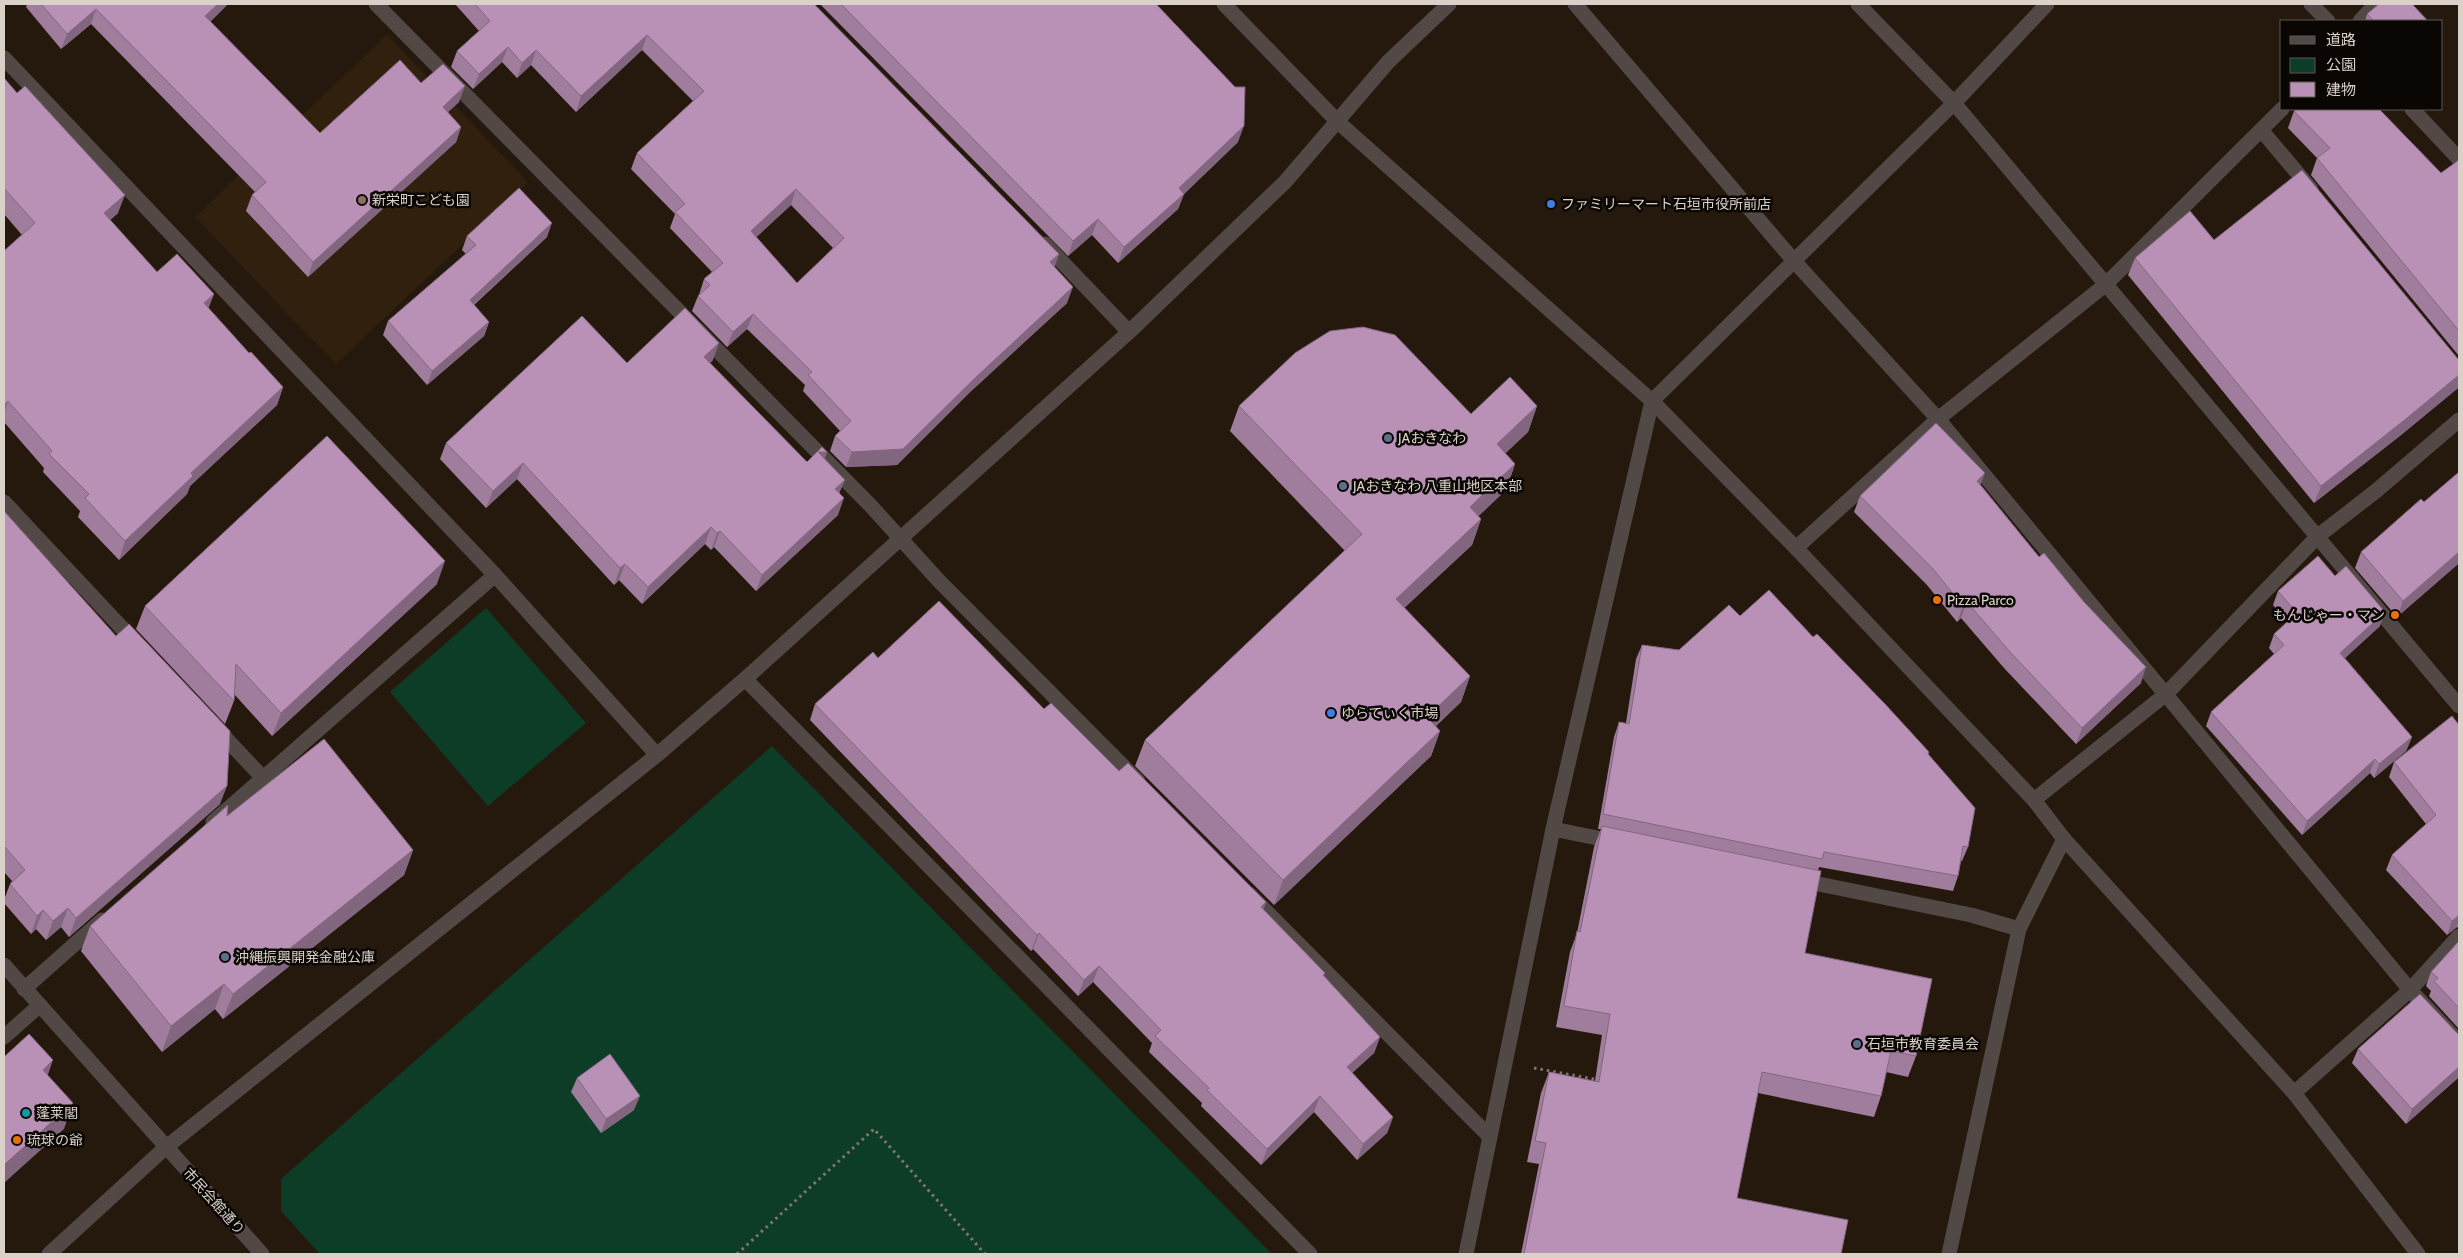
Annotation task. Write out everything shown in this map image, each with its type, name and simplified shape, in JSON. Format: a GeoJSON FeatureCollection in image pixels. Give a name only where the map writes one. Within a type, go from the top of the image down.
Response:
{"type":"FeatureCollection","features":[{"type":"Feature","properties":{"kind":"street"},"geometry":{"type":"LineString","coordinates":[[376,4],[901,538],[947,589],[1149,792]]}},
{"type":"Feature","properties":{"kind":"street"},"geometry":{"type":"LineString","coordinates":[[1224,4],[1338,122],[1652,401],[1796,548],[2034,800],[2064,839],[2294,1093],[2418,1254]]}},
{"type":"Feature","properties":{"kind":"street"},"geometry":{"type":"LineString","coordinates":[[48,1254],[165,1148],[657,755],[745,679],[1129,332],[1285,182],[1388,62],[1449,4]]}},
{"type":"Feature","properties":{"kind":"street"},"geometry":{"type":"LineString","coordinates":[[1575,4],[1794,261],[1938,420],[2410,990],[2459,1042]]}},
{"type":"Feature","properties":{"kind":"street"},"geometry":{"type":"LineString","coordinates":[[1858,4],[1954,103],[2459,706]]}},
{"type":"Feature","properties":{"kind":"street"},"geometry":{"type":"LineString","coordinates":[[1466,1254],[1553,829],[1652,401],[1954,103],[2047,4]]}},
{"type":"Feature","properties":{"kind":"street"},"geometry":{"type":"LineString","coordinates":[[2311,4],[2327,20]]}},
{"type":"Feature","properties":{"kind":"street"},"geometry":{"type":"LineString","coordinates":[[2361,20],[2376,4]]}},
{"type":"Feature","properties":{"kind":"street"},"geometry":{"type":"LineString","coordinates":[[4,58],[495,575],[657,755]]}},
{"type":"Feature","properties":{"kind":"street"},"geometry":{"type":"LineString","coordinates":[[1796,548],[1938,420],[2105,285],[2281,110]]}},
{"type":"Feature","properties":{"kind":"street"},"geometry":{"type":"LineString","coordinates":[[2413,110],[2459,159]]}},
{"type":"Feature","properties":{"kind":"street"},"geometry":{"type":"LineString","coordinates":[[2262,131],[2319,200]]}},
{"type":"Feature","properties":{"kind":"street"},"geometry":{"type":"LineString","coordinates":[[1037,236],[1129,332]]}},
{"type":"Feature","properties":{"kind":"street"},"geometry":{"type":"LineString","coordinates":[[2034,800],[2166,694],[2318,536],[2376,491],[2459,420]]}},
{"type":"Feature","properties":{"kind":"street"},"geometry":{"type":"LineString","coordinates":[[4,502],[147,655]]}},
{"type":"Feature","properties":{"kind":"street"},"geometry":{"type":"LineString","coordinates":[[203,831],[495,575]]}},
{"type":"Feature","properties":{"kind":"street"},"geometry":{"type":"LineString","coordinates":[[745,679],[1310,1254]]}},
{"type":"Feature","properties":{"kind":"street"},"geometry":{"type":"LineString","coordinates":[[208,720],[263,778]]}},
{"type":"Feature","properties":{"kind":"street"},"geometry":{"type":"LineString","coordinates":[[1553,829],[1632,845]]}},
{"type":"Feature","properties":{"kind":"street"},"geometry":{"type":"LineString","coordinates":[[1949,1254],[2019,929],[2064,839]]}},
{"type":"Feature","properties":{"kind":"street"},"geometry":{"type":"LineString","coordinates":[[1787,877],[1971,915],[2019,929]]}},
{"type":"Feature","properties":{"kind":"street"},"geometry":{"type":"LineString","coordinates":[[1239,884],[1489,1136]]}},
{"type":"Feature","properties":{"kind":"street"},"geometry":{"type":"LineString","coordinates":[[24,988],[114,910]]}},
{"type":"Feature","properties":{"kind":"street"},"geometry":{"type":"LineString","coordinates":[[2294,1093],[2410,990],[2459,936]]}},
{"type":"Feature","properties":{"kind":"street","name":"市民会館通り"},"geometry":{"type":"LineString","coordinates":[[4,965],[165,1148],[262,1254]]}},
{"type":"Feature","properties":{"kind":"street"},"geometry":{"type":"LineString","coordinates":[[4,1037],[40,1005]]}},
{"type":"Feature","properties":{"kind":"path"},"geometry":{"type":"LineString","coordinates":[[1504,1061],[1602,1080]]}},
{"type":"Feature","properties":{"kind":"path"},"geometry":{"type":"LineString","coordinates":[[737,1254],[874,1129],[985,1254]]}},
{"type":"Feature","properties":{"kind":"shaded area","name":"新栄町こども園"},"geometry":{"type":"Polygon","coordinates":[[[387,35],[528,182],[336,364],[195,217],[387,35]]]}},
{"type":"Feature","properties":{"kind":"green space"},"geometry":{"type":"Polygon","coordinates":[[[486,608],[586,723],[488,806],[390,692],[486,608]]]}},
{"type":"Feature","properties":{"kind":"green space"},"geometry":{"type":"Polygon","coordinates":[[[772,746],[1272,1254],[320,1254],[281,1211],[281,1179],[772,746]]]}},
{"type":"Feature","properties":{"kind":"building"},"geometry":{"type":"Polygon","coordinates":[[[41,4],[218,4],[205,16],[320,133],[400,60],[421,83],[443,64],[465,86],[443,107],[461,127],[313,262],[252,195],[266,182],[96,9],[67,34],[41,4]]]}},
{"type":"Feature","properties":{"kind":"building"},"geometry":{"type":"Polygon","coordinates":[[[475,4],[814,4],[1059,254],[1050,262],[1073,287],[975,378],[903,449],[852,452],[835,436],[851,421],[808,375],[812,372],[753,314],[733,332],[698,296],[710,285],[704,279],[723,263],[675,212],[685,204],[637,153],[704,91],[647,35],[581,96],[536,50],[522,63],[508,47],[479,74],[457,51],[490,21],[475,4]],[[796,189],[751,231],[797,283],[844,238],[796,189]]]}},
{"type":"Feature","properties":{"kind":"building"},"geometry":{"type":"Polygon","coordinates":[[[841,4],[1156,4],[1235,87],[1245,87],[1244,126],[1179,188],[1184,194],[1124,247],[1098,219],[1073,241],[841,4]]]}},
{"type":"Feature","properties":{"kind":"building"},"geometry":{"type":"Polygon","coordinates":[[[2379,4],[2412,4],[2427,20],[2373,20],[2367,14],[2379,4]]]}},
{"type":"Feature","properties":{"kind":"building"},"geometry":{"type":"Polygon","coordinates":[[[4,78],[17,93],[25,86],[125,195],[104,213],[157,272],[177,254],[214,294],[204,303],[283,387],[191,473],[193,476],[125,541],[85,498],[89,494],[49,454],[52,451],[8,401],[4,405],[4,251],[35,223],[4,188],[4,78]]]}},
{"type":"Feature","properties":{"kind":"building"},"geometry":{"type":"Polygon","coordinates":[[[2380,110],[2441,173],[2459,160],[2459,331],[2317,158],[2330,148],[2294,111],[2380,110]]]}},
{"type":"Feature","properties":{"kind":"building"},"geometry":{"type":"Polygon","coordinates":[[[2302,170],[2459,359],[2459,375],[2321,486],[2135,258],[2190,211],[2214,240],[2302,170]]]}},
{"type":"Feature","properties":{"kind":"building"},"geometry":{"type":"Polygon","coordinates":[[[519,188],[552,223],[470,300],[489,322],[432,371],[388,321],[476,245],[467,236],[519,188]]]}},
{"type":"Feature","properties":{"kind":"building"},"geometry":{"type":"Polygon","coordinates":[[[685,308],[719,343],[704,357],[807,462],[822,447],[827,452],[818,452],[845,480],[835,489],[844,498],[762,575],[720,531],[717,533],[711,527],[648,587],[625,564],[620,568],[523,463],[493,491],[446,443],[582,316],[627,363],[685,308]]]}},
{"type":"Feature","properties":{"kind":"building"},"geometry":{"type":"Polygon","coordinates":[[[1363,327],[1395,335],[1471,414],[1510,377],[1537,406],[1497,444],[1515,464],[1470,507],[1481,519],[1396,599],[1470,676],[1427,717],[1440,731],[1283,880],[1145,740],[1362,534],[1239,406],[1295,353],[1330,331],[1363,327]]]}},
{"type":"Feature","properties":{"kind":"building"},"geometry":{"type":"Polygon","coordinates":[[[1936,423],[1985,473],[1977,481],[2039,557],[2044,553],[2084,602],[2146,667],[2082,728],[2010,652],[1967,602],[1963,606],[1933,569],[1860,496],[1936,423]]]}},
{"type":"Feature","properties":{"kind":"building"},"geometry":{"type":"Polygon","coordinates":[[[327,436],[445,561],[281,713],[236,664],[234,701],[145,606],[327,436]]]}},
{"type":"Feature","properties":{"kind":"building"},"geometry":{"type":"Polygon","coordinates":[[[2459,472],[2459,552],[2403,601],[2361,552],[2421,499],[2424,502],[2459,472]]]}},
{"type":"Feature","properties":{"kind":"building"},"geometry":{"type":"Polygon","coordinates":[[[4,511],[116,636],[129,624],[230,731],[227,786],[76,918],[68,908],[53,921],[43,910],[37,916],[10,884],[25,870],[4,846],[4,511]]]}},
{"type":"Feature","properties":{"kind":"building"},"geometry":{"type":"Polygon","coordinates":[[[2318,556],[2335,576],[2346,566],[2385,612],[2340,653],[2412,737],[2379,764],[2375,759],[2307,821],[2211,712],[2284,645],[2274,634],[2297,613],[2278,591],[2318,556]]]}},
{"type":"Feature","properties":{"kind":"building"},"geometry":{"type":"Polygon","coordinates":[[[1769,590],[1813,637],[1817,634],[1885,704],[1929,752],[1928,754],[1975,808],[1968,847],[1963,846],[1958,876],[1824,852],[1822,859],[1603,814],[1619,722],[1629,724],[1642,645],[1679,650],[1729,605],[1740,616],[1769,590]]]}},
{"type":"Feature","properties":{"kind":"building"},"geometry":{"type":"Polygon","coordinates":[[[939,601],[1044,709],[1051,703],[1119,771],[1128,763],[1266,902],[1261,907],[1325,973],[1323,975],[1380,1037],[1347,1067],[1393,1117],[1363,1144],[1320,1096],[1267,1149],[1207,1090],[1209,1088],[1155,1036],[1161,1030],[1099,966],[1084,980],[1039,933],[1037,935],[815,704],[873,652],[878,658],[939,601]]]}},
{"type":"Feature","properties":{"kind":"building"},"geometry":{"type":"Polygon","coordinates":[[[2452,716],[2459,725],[2459,915],[2452,921],[2392,855],[2436,815],[2394,762],[2452,716]]]}},
{"type":"Feature","properties":{"kind":"building"},"geometry":{"type":"Polygon","coordinates":[[[324,739],[413,850],[233,994],[224,984],[171,1026],[90,926],[228,805],[227,816],[324,739]]]}},
{"type":"Feature","properties":{"kind":"building"},"geometry":{"type":"Polygon","coordinates":[[[1602,826],[1821,871],[1805,953],[1932,979],[1916,1056],[1891,1051],[1881,1096],[1762,1072],[1737,1198],[1848,1220],[1841,1254],[1524,1254],[1546,1143],[1535,1141],[1549,1072],[1599,1082],[1610,1014],[1564,1006],[1577,931],[1580,932],[1602,826]]]}},
{"type":"Feature","properties":{"kind":"building"},"geometry":{"type":"Polygon","coordinates":[[[2459,941],[2459,1008],[2434,981],[2438,978],[2431,972],[2459,941]]]}},
{"type":"Feature","properties":{"kind":"building"},"geometry":{"type":"Polygon","coordinates":[[[2420,994],[2459,1035],[2459,1067],[2412,1109],[2358,1049],[2420,994]]]}},
{"type":"Feature","properties":{"kind":"building","name":"蓬莱閣"},"geometry":{"type":"Polygon","coordinates":[[[29,1034],[53,1060],[43,1070],[73,1103],[4,1165],[4,1057],[29,1034]]]}},
{"type":"Feature","properties":{"kind":"building"},"geometry":{"type":"Polygon","coordinates":[[[610,1054],[640,1096],[606,1119],[577,1078],[610,1054]]]}},
{"type":"Feature","properties":{"kind":"place","name":"新栄町こども園"},"geometry":{"type":"Point","coordinates":[362,200]}},
{"type":"Feature","properties":{"kind":"place","name":"ファミリーマート石垣市役所前店"},"geometry":{"type":"Point","coordinates":[1551,204]}},
{"type":"Feature","properties":{"kind":"place","name":"JAおきなわ"},"geometry":{"type":"Point","coordinates":[1388,438]}},
{"type":"Feature","properties":{"kind":"place","name":"JAおきなわ 八重山地区本部"},"geometry":{"type":"Point","coordinates":[1343,486]}},
{"type":"Feature","properties":{"kind":"place","name":"Pizza Parco"},"geometry":{"type":"Point","coordinates":[1937,600]}},
{"type":"Feature","properties":{"kind":"place","name":"もんじゃー・マン"},"geometry":{"type":"Point","coordinates":[2395,615]}},
{"type":"Feature","properties":{"kind":"place","name":"ゆらてぃく市場"},"geometry":{"type":"Point","coordinates":[1331,713]}},
{"type":"Feature","properties":{"kind":"place","name":"沖縄振興開発金融公庫"},"geometry":{"type":"Point","coordinates":[225,957]}},
{"type":"Feature","properties":{"kind":"place","name":"石垣市教育委員会"},"geometry":{"type":"Point","coordinates":[1857,1044]}},
{"type":"Feature","properties":{"kind":"place","name":"蓬莱閣"},"geometry":{"type":"Point","coordinates":[26,1113]}},
{"type":"Feature","properties":{"kind":"place","name":"琉球の爺"},"geometry":{"type":"Point","coordinates":[17,1140]}}]}
